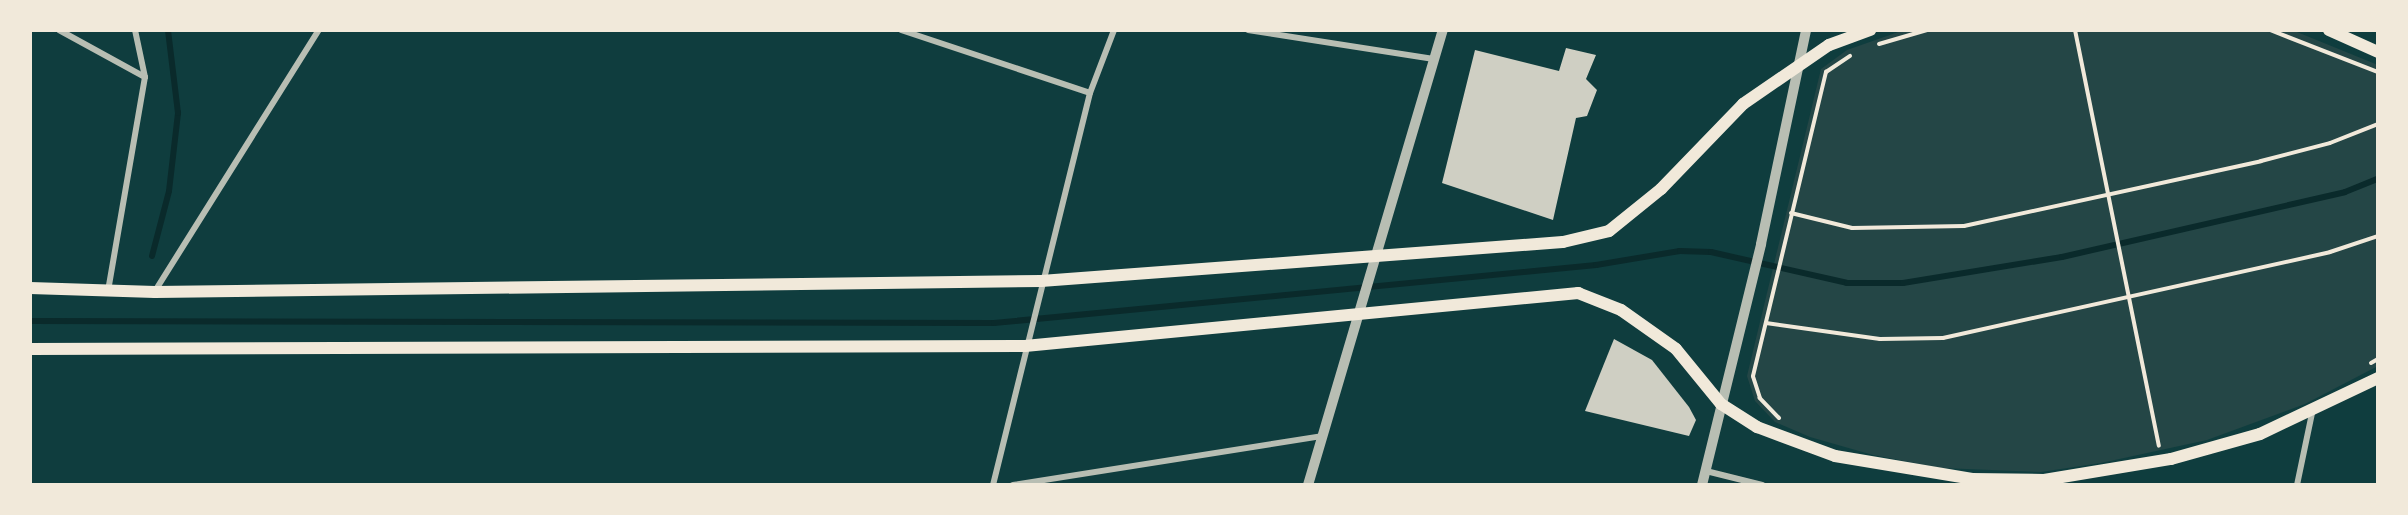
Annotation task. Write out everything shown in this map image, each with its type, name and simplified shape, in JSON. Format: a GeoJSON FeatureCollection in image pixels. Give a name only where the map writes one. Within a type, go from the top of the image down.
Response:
{"type":"FeatureCollection","features":[{"type":"Feature","properties":{"kind":"main road"},"geometry":{"type":"LineString","coordinates":[[30,288],[155,292],[1041,281],[1374,259],[1563,242],[1609,231],[1661,189],[1743,104],[1829,45],[1870,30]]}},
{"type":"Feature","properties":{"kind":"main road"},"geometry":{"type":"LineString","coordinates":[[2329,30],[2378,52]]}},
{"type":"Feature","properties":{"kind":"main road"},"geometry":{"type":"LineString","coordinates":[[30,349],[1025,346],[1358,312],[1578,293],[1621,310],[1676,349],[1721,404],[1757,427],[1835,456],[1972,479],[2025,482],[2171,459],[2260,434],[2312,413],[2378,378]]}},
{"type":"Feature","properties":{"kind":"street"},"geometry":{"type":"LineString","coordinates":[[59,30],[145,77]]}},
{"type":"Feature","properties":{"kind":"street"},"geometry":{"type":"LineString","coordinates":[[108,291],[145,77],[135,30]]}},
{"type":"Feature","properties":{"kind":"street"},"geometry":{"type":"LineString","coordinates":[[155,292],[319,30]]}},
{"type":"Feature","properties":{"kind":"street"},"geometry":{"type":"LineString","coordinates":[[901,30],[1090,93]]}},
{"type":"Feature","properties":{"kind":"street"},"geometry":{"type":"LineString","coordinates":[[993,485],[1035,304],[1090,93],[1114,30]]}},
{"type":"Feature","properties":{"kind":"street"},"geometry":{"type":"LineString","coordinates":[[1248,30],[1434,59]]}},
{"type":"Feature","properties":{"kind":"street"},"geometry":{"type":"LineString","coordinates":[[1308,485],[1443,30]]}},
{"type":"Feature","properties":{"kind":"street"},"geometry":{"type":"LineString","coordinates":[[1702,485],[1761,244],[1806,30]]}},
{"type":"Feature","properties":{"kind":"street"},"geometry":{"type":"LineString","coordinates":[[2297,485],[2312,413]]}},
{"type":"Feature","properties":{"kind":"street"},"geometry":{"type":"LineString","coordinates":[[1013,485],[1323,436]]}},
{"type":"Feature","properties":{"kind":"street"},"geometry":{"type":"LineString","coordinates":[[1706,471],[1762,485]]}},
{"type":"Feature","properties":{"kind":"path"},"geometry":{"type":"LineString","coordinates":[[1868,48],[1927,30]]}},
{"type":"Feature","properties":{"kind":"path"},"geometry":{"type":"LineString","coordinates":[[2074,30],[2158,447]]}},
{"type":"Feature","properties":{"kind":"path"},"geometry":{"type":"LineString","coordinates":[[2270,30],[2378,72]]}},
{"type":"Feature","properties":{"kind":"path"},"geometry":{"type":"LineString","coordinates":[[1787,421],[1760,398],[1754,376],[1826,72],[1859,52]]}},
{"type":"Feature","properties":{"kind":"path"},"geometry":{"type":"LineString","coordinates":[[1791,213],[1852,228],[1907,230],[1964,226],[2272,158],[2378,124]]}},
{"type":"Feature","properties":{"kind":"path"},"geometry":{"type":"LineString","coordinates":[[1766,324],[1880,339],[1943,338],[2330,252],[2378,236]]}},
{"type":"Feature","properties":{"kind":"path"},"geometry":{"type":"LineString","coordinates":[[2360,369],[2378,359]]}},
{"type":"Feature","properties":{"kind":"path"},"geometry":{"type":"LineString","coordinates":[[2147,449],[2168,444]]}},
{"type":"Feature","properties":{"kind":"shaded area"},"geometry":{"type":"Polygon","coordinates":[[[1904,30],[2292,30],[2378,65],[2378,366],[2305,404],[2207,440],[2101,463],[2041,472],[1941,468],[1873,455],[1810,437],[1775,422],[1755,401],[1747,376],[1821,69],[1847,50],[1904,30]]]}},
{"type":"Feature","properties":{"kind":"building"},"geometry":{"type":"Polygon","coordinates":[[[1566,48],[1596,55],[1586,79],[1597,90],[1587,116],[1576,118],[1553,220],[1442,183],[1475,50],[1559,71],[1566,48]]]}},
{"type":"Feature","properties":{"kind":"building"},"geometry":{"type":"Polygon","coordinates":[[[1614,339],[1652,360],[1689,407],[1696,420],[1689,436],[1585,411],[1614,339]]]}},
{"type":"Feature","properties":{"kind":"waterway"},"geometry":{"type":"LineString","coordinates":[[152,256],[169,191],[178,113],[168,30]]}},
{"type":"Feature","properties":{"kind":"waterway"},"geometry":{"type":"LineString","coordinates":[[30,321],[994,323],[1596,265],[1680,251],[1711,252],[1847,283],[1903,283],[2062,257],[2345,192],[2378,179]]}}]}
